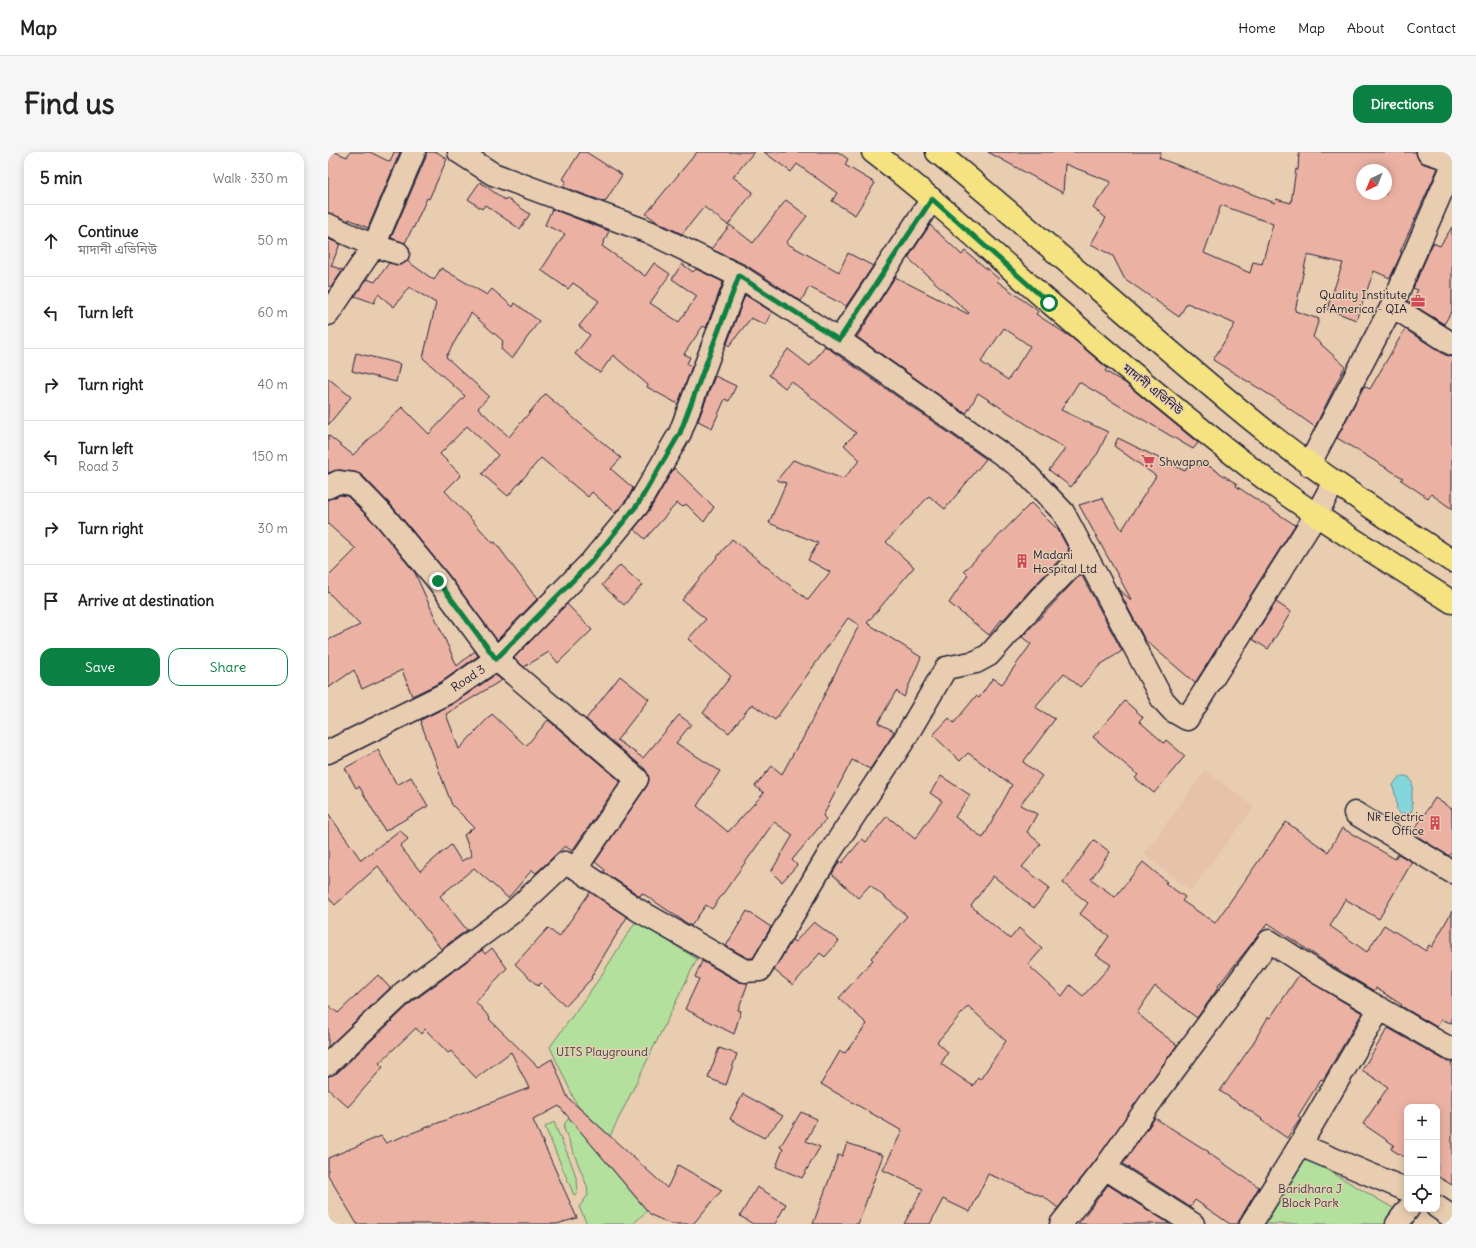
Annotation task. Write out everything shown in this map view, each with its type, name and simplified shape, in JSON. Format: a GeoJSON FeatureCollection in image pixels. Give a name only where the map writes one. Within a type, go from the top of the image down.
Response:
{"type":"FeatureCollection","features":[{"type":"Feature","properties":{"kind":"main road","name":"মাদানী এভিনিউ"},"geometry":{"type":"LineString","coordinates":[[873,152],[932,199],[1049,303],[1252,470],[1316,515],[1452,602]]}},
{"type":"Feature","properties":{"kind":"main road"},"geometry":{"type":"LineString","coordinates":[[950,156],[1257,424],[1309,465],[1452,561]]}},
{"type":"Feature","properties":{"kind":"street"},"geometry":{"type":"LineString","coordinates":[[328,314],[374,246],[414,152]]}},
{"type":"Feature","properties":{"kind":"street"},"geometry":{"type":"LineString","coordinates":[[459,152],[493,174],[649,232],[739,276],[839,340],[960,423],[1020,467],[1063,512],[1162,699],[1173,711],[1187,719],[1316,515],[1334,482]]}},
{"type":"Feature","properties":{"kind":"street"},"geometry":{"type":"LineString","coordinates":[[1428,152],[1452,160]]}},
{"type":"Feature","properties":{"kind":"street"},"geometry":{"type":"LineString","coordinates":[[1309,465],[1392,306],[1452,167]]}},
{"type":"Feature","properties":{"kind":"street"},"geometry":{"type":"LineString","coordinates":[[839,340],[932,199]]}},
{"type":"Feature","properties":{"kind":"street"},"geometry":{"type":"LineString","coordinates":[[328,225],[374,246],[398,253]]}},
{"type":"Feature","properties":{"kind":"street","name":"Road 3"},"geometry":{"type":"LineString","coordinates":[[328,752],[447,692],[496,659],[591,562],[638,504],[680,433],[739,276]]}},
{"type":"Feature","properties":{"kind":"street"},"geometry":{"type":"LineString","coordinates":[[1392,306],[1452,344]]}},
{"type":"Feature","properties":{"kind":"street"},"geometry":{"type":"LineString","coordinates":[[328,487],[338,482],[353,484],[385,517],[438,581],[496,659],[637,779],[576,868]]}},
{"type":"Feature","properties":{"kind":"street"},"geometry":{"type":"LineString","coordinates":[[328,1064],[404,992],[513,912],[565,863],[576,868],[638,910],[745,971],[760,970],[829,854],[904,740],[946,668],[976,662],[989,655],[1040,598],[1085,552]]}},
{"type":"Feature","properties":{"kind":"street"},"geometry":{"type":"LineString","coordinates":[[1354,813],[1452,872]]}},
{"type":"Feature","properties":{"kind":"street"},"geometry":{"type":"LineString","coordinates":[[1061,1224],[1105,1168],[1157,1093],[1268,942],[1320,974],[1452,1050]]}},
{"type":"Feature","properties":{"kind":"street"},"geometry":{"type":"LineString","coordinates":[[1251,1224],[1300,1145],[1380,1008]]}},
{"type":"Feature","properties":{"kind":"street"},"geometry":{"type":"LineString","coordinates":[[1300,1145],[1404,1189]]}},
{"type":"Feature","properties":{"kind":"street"},"geometry":{"type":"LineString","coordinates":[[1105,1168],[1193,1224]]}},
{"type":"Feature","properties":{"kind":"street"},"geometry":{"type":"LineString","coordinates":[[1440,1209],[1452,1217]]}},
{"type":"Feature","properties":{"kind":"street"},"geometry":{"type":"LineString","coordinates":[[1397,1224],[1406,1212]]}},
{"type":"Feature","properties":{"kind":"shaded area"},"geometry":{"type":"Polygon","coordinates":[[[1205,770],[1254,807],[1191,891],[1144,854],[1205,770]]]}},
{"type":"Feature","properties":{"kind":"green space","name":"UITS Playground"},"geometry":{"type":"Polygon","coordinates":[[[636,921],[697,959],[610,1136],[577,1105],[550,1047],[599,979],[636,921]]]}},
{"type":"Feature","properties":{"kind":"green space"},"geometry":{"type":"Polygon","coordinates":[[[569,1118],[647,1211],[633,1224],[587,1224],[579,1207],[588,1195],[587,1186],[564,1129],[565,1123],[569,1118]]]}},
{"type":"Feature","properties":{"kind":"green space"},"geometry":{"type":"Polygon","coordinates":[[[554,1122],[576,1178],[578,1187],[577,1193],[574,1195],[545,1127],[554,1122]]]}},
{"type":"Feature","properties":{"kind":"green space","name":"Baridhara J Block Park"},"geometry":{"type":"Polygon","coordinates":[[[1302,1155],[1398,1211],[1391,1224],[1255,1224],[1302,1155]]]}},
{"type":"Feature","properties":{"kind":"water"},"geometry":{"type":"Polygon","coordinates":[[[1399,777],[1409,777],[1412,783],[1413,807],[1411,812],[1400,814],[1397,811],[1393,785],[1399,777]]]}},
{"type":"Feature","properties":{"kind":"building"},"geometry":{"type":"Polygon","coordinates":[[[328,152],[335,152],[347,157],[350,152],[370,152],[390,162],[394,152],[400,152],[368,228],[349,219],[349,221],[328,213],[328,152]]]}},
{"type":"Feature","properties":{"kind":"building"},"geometry":{"type":"Polygon","coordinates":[[[426,152],[437,152],[447,159],[429,199],[427,198],[405,243],[391,238],[426,157],[426,152]]]}},
{"type":"Feature","properties":{"kind":"building"},"geometry":{"type":"Polygon","coordinates":[[[580,152],[586,152],[622,175],[605,202],[563,187],[566,181],[563,179],[580,152]]]}},
{"type":"Feature","properties":{"kind":"building"},"geometry":{"type":"Polygon","coordinates":[[[697,152],[754,152],[733,177],[753,192],[728,225],[704,207],[682,234],[656,221],[646,214],[697,152]]]}},
{"type":"Feature","properties":{"kind":"building"},"geometry":{"type":"Polygon","coordinates":[[[764,152],[838,152],[848,159],[845,165],[875,183],[855,215],[832,201],[837,193],[797,164],[791,172],[764,152]]]}},
{"type":"Feature","properties":{"kind":"building"},"geometry":{"type":"Polygon","coordinates":[[[988,152],[1161,152],[1159,158],[1275,203],[1276,199],[1291,203],[1296,169],[1298,170],[1299,152],[1416,152],[1419,161],[1438,168],[1400,252],[1402,252],[1390,278],[1374,271],[1356,320],[1327,309],[1343,263],[1307,255],[1295,311],[1319,319],[1313,337],[1345,366],[1315,427],[1273,397],[1213,360],[1235,324],[1187,303],[1179,317],[1124,278],[1113,256],[1091,244],[1106,218],[1093,208],[1111,182],[1065,164],[1063,193],[988,152]],[[1221,205],[1204,253],[1250,273],[1253,262],[1262,264],[1273,224],[1221,205]]]}},
{"type":"Feature","properties":{"kind":"building"},"geometry":{"type":"Polygon","coordinates":[[[480,182],[505,200],[506,198],[530,214],[520,229],[485,205],[482,209],[468,199],[480,182]]]}},
{"type":"Feature","properties":{"kind":"building"},"geometry":{"type":"Polygon","coordinates":[[[786,200],[807,216],[786,243],[839,272],[848,253],[873,266],[846,306],[809,287],[801,301],[746,265],[711,249],[730,225],[753,243],[786,200]]]}},
{"type":"Feature","properties":{"kind":"building"},"geometry":{"type":"Polygon","coordinates":[[[552,209],[609,231],[602,246],[645,276],[654,263],[670,274],[650,303],[679,322],[697,296],[672,279],[682,264],[693,272],[696,269],[723,282],[706,328],[703,326],[684,354],[690,357],[687,364],[692,366],[678,404],[647,387],[648,385],[613,355],[600,373],[575,354],[590,335],[579,326],[599,301],[573,283],[568,289],[541,270],[565,234],[545,225],[552,209]]]}},
{"type":"Feature","properties":{"kind":"building"},"geometry":{"type":"Polygon","coordinates":[[[930,225],[962,255],[965,251],[999,279],[997,281],[1038,311],[1036,314],[1072,338],[1107,368],[1105,371],[1125,383],[1198,443],[1193,449],[1079,382],[1061,410],[1108,432],[1098,453],[1071,487],[1049,470],[1065,449],[978,393],[966,414],[857,337],[895,277],[968,314],[969,313],[908,258],[930,225]],[[1004,328],[981,362],[1008,380],[1030,346],[1004,328]]]}},
{"type":"Feature","properties":{"kind":"building"},"geometry":{"type":"Polygon","coordinates":[[[1452,227],[1452,311],[1444,324],[1410,303],[1418,290],[1413,288],[1433,243],[1440,246],[1452,227]]]}},
{"type":"Feature","properties":{"kind":"building"},"geometry":{"type":"Polygon","coordinates":[[[328,239],[340,244],[331,266],[343,270],[331,287],[328,286],[328,239]]]}},
{"type":"Feature","properties":{"kind":"building"},"geometry":{"type":"Polygon","coordinates":[[[407,261],[434,280],[441,268],[487,295],[492,289],[513,307],[515,303],[539,321],[512,359],[501,349],[503,341],[471,313],[446,357],[489,396],[478,408],[509,437],[545,394],[621,458],[611,469],[633,488],[628,498],[615,513],[592,492],[588,497],[541,458],[508,496],[482,474],[498,455],[467,426],[440,454],[461,475],[445,491],[493,543],[495,542],[537,599],[497,640],[448,574],[393,507],[362,475],[355,472],[340,470],[328,473],[328,435],[353,455],[402,407],[429,434],[465,396],[423,358],[436,303],[409,287],[394,307],[378,294],[374,303],[355,296],[367,279],[375,282],[389,263],[401,265],[407,261]]]}},
{"type":"Feature","properties":{"kind":"building"},"geometry":{"type":"Polygon","coordinates":[[[745,295],[772,312],[766,325],[751,318],[729,346],[727,344],[745,295]]]}},
{"type":"Feature","properties":{"kind":"building"},"geometry":{"type":"Polygon","coordinates":[[[1405,329],[1445,355],[1452,357],[1452,509],[1431,494],[1428,498],[1401,480],[1403,478],[1337,438],[1364,386],[1370,389],[1405,329]]]}},
{"type":"Feature","properties":{"kind":"building"},"geometry":{"type":"Polygon","coordinates":[[[825,346],[986,459],[945,509],[929,496],[886,542],[914,567],[867,623],[921,657],[904,697],[896,691],[878,723],[894,731],[890,739],[870,769],[852,760],[823,816],[826,819],[792,860],[797,865],[782,882],[771,872],[793,835],[774,822],[712,909],[706,905],[691,926],[642,893],[640,896],[604,872],[605,870],[595,862],[647,786],[649,780],[645,769],[586,719],[620,676],[649,699],[617,740],[643,758],[679,715],[691,724],[676,743],[720,771],[697,806],[728,832],[764,793],[755,786],[772,766],[782,774],[799,743],[800,744],[859,625],[848,618],[775,720],[752,704],[729,733],[703,713],[731,676],[688,639],[706,619],[682,600],[732,539],[808,600],[830,572],[808,560],[818,543],[769,523],[786,483],[777,480],[793,460],[843,479],[860,460],[844,445],[856,433],[791,381],[785,388],[769,375],[788,349],[810,366],[825,346]]]}},
{"type":"Feature","properties":{"kind":"building"},"geometry":{"type":"Polygon","coordinates":[[[356,353],[400,364],[396,382],[352,371],[356,353]]]}},
{"type":"Feature","properties":{"kind":"building"},"geometry":{"type":"Polygon","coordinates":[[[715,376],[736,386],[729,401],[725,399],[712,428],[698,421],[715,376]]]}},
{"type":"Feature","properties":{"kind":"building"},"geometry":{"type":"Polygon","coordinates":[[[328,378],[351,397],[328,425],[328,378]]]}},
{"type":"Feature","properties":{"kind":"building"},"geometry":{"type":"Polygon","coordinates":[[[1118,438],[1185,471],[1191,461],[1198,467],[1201,461],[1237,484],[1236,486],[1295,525],[1195,683],[1145,640],[1117,587],[1132,601],[1079,505],[1102,498],[1122,530],[1156,476],[1114,446],[1118,438]]]}},
{"type":"Feature","properties":{"kind":"building"},"geometry":{"type":"Polygon","coordinates":[[[674,468],[714,507],[704,522],[686,504],[683,507],[677,503],[645,539],[634,529],[649,511],[674,468]]]}},
{"type":"Feature","properties":{"kind":"building"},"geometry":{"type":"Polygon","coordinates":[[[340,495],[347,496],[376,525],[415,573],[457,666],[475,651],[478,656],[441,682],[412,696],[402,670],[362,689],[354,670],[328,688],[328,640],[360,625],[328,592],[328,577],[356,549],[328,524],[328,499],[340,495]]]}},
{"type":"Feature","properties":{"kind":"building","name":"Madani Hospital Ltd"},"geometry":{"type":"Polygon","coordinates":[[[1031,503],[1058,530],[1069,550],[1003,620],[1002,619],[989,635],[949,603],[968,575],[964,571],[1031,503]]]}},
{"type":"Feature","properties":{"kind":"building"},"geometry":{"type":"Polygon","coordinates":[[[620,565],[642,585],[624,605],[602,585],[620,565]]]}},
{"type":"Feature","properties":{"kind":"building"},"geometry":{"type":"Polygon","coordinates":[[[1081,574],[1122,651],[1100,665],[1080,687],[1064,673],[1035,707],[1055,719],[1023,762],[1042,776],[1020,805],[1037,814],[1027,832],[1041,844],[1022,867],[1050,888],[1034,908],[993,876],[971,906],[1010,939],[1019,928],[1042,949],[1028,965],[1062,996],[1070,985],[1083,996],[1111,965],[1096,955],[1109,936],[1080,914],[1088,903],[1063,883],[1094,840],[1110,852],[1091,879],[1115,897],[1143,862],[1167,882],[1165,883],[1185,897],[1182,901],[1215,923],[1286,822],[1328,852],[1342,828],[1395,859],[1398,854],[1412,862],[1379,919],[1345,899],[1330,926],[1367,952],[1384,925],[1426,951],[1429,945],[1432,947],[1452,911],[1452,1023],[1441,1020],[1437,1027],[1401,1006],[1402,1005],[1376,988],[1374,991],[1327,963],[1268,923],[1217,987],[1218,988],[1197,1018],[1155,986],[1137,1013],[1177,1045],[1095,1161],[1058,1208],[1044,1197],[988,1174],[970,1212],[943,1199],[930,1224],[904,1224],[923,1189],[883,1170],[902,1131],[821,1084],[840,1051],[845,1053],[867,1024],[839,998],[873,960],[871,958],[907,916],[870,885],[858,898],[832,874],[840,861],[842,863],[862,839],[866,842],[887,816],[915,839],[942,801],[930,793],[941,776],[970,795],[955,817],[983,838],[1012,785],[968,753],[960,761],[933,735],[949,718],[954,723],[976,696],[979,698],[993,678],[1002,684],[1031,644],[1022,637],[1081,574]],[[968,1006],[937,1042],[948,1052],[941,1064],[973,1086],[978,1078],[980,1080],[1006,1041],[968,1006]]]}},
{"type":"Feature","properties":{"kind":"building"},"geometry":{"type":"Polygon","coordinates":[[[1276,602],[1291,612],[1268,649],[1252,639],[1276,602]]]}},
{"type":"Feature","properties":{"kind":"building"},"geometry":{"type":"Polygon","coordinates":[[[567,604],[592,630],[558,663],[549,652],[524,667],[514,658],[567,604]]]}},
{"type":"Feature","properties":{"kind":"building"},"geometry":{"type":"Polygon","coordinates":[[[495,675],[502,680],[446,714],[459,749],[492,714],[526,746],[548,720],[620,781],[572,851],[565,846],[536,873],[532,870],[508,898],[474,868],[440,896],[467,930],[441,949],[378,866],[335,905],[328,897],[328,813],[361,860],[400,830],[408,839],[400,846],[420,871],[451,845],[461,861],[472,856],[464,835],[474,827],[452,805],[421,720],[454,703],[495,675]]]}},
{"type":"Feature","properties":{"kind":"building"},"geometry":{"type":"Polygon","coordinates":[[[1125,701],[1143,717],[1139,721],[1164,743],[1166,740],[1185,756],[1154,793],[1135,778],[1138,775],[1093,737],[1125,701]]]}},
{"type":"Feature","properties":{"kind":"building"},"geometry":{"type":"Polygon","coordinates":[[[378,750],[397,785],[411,777],[428,806],[385,831],[359,786],[356,788],[345,768],[378,750]]]}},
{"type":"Feature","properties":{"kind":"building","name":"Nk Electric Office"},"geometry":{"type":"Polygon","coordinates":[[[1435,798],[1452,809],[1452,852],[1449,856],[1412,833],[1435,798]]]}},
{"type":"Feature","properties":{"kind":"building"},"geometry":{"type":"Polygon","coordinates":[[[590,892],[627,917],[591,977],[592,978],[566,1006],[541,983],[538,986],[515,964],[548,928],[559,937],[590,892]]]}},
{"type":"Feature","properties":{"kind":"building"},"geometry":{"type":"Polygon","coordinates":[[[747,911],[771,927],[753,958],[748,958],[726,946],[747,911]]]}},
{"type":"Feature","properties":{"kind":"building"},"geometry":{"type":"Polygon","coordinates":[[[814,922],[839,941],[825,957],[820,953],[793,985],[774,970],[792,940],[795,942],[814,922]]]}},
{"type":"Feature","properties":{"kind":"building"},"geometry":{"type":"Polygon","coordinates":[[[492,948],[507,968],[476,1002],[490,1018],[489,1019],[538,1067],[552,1059],[568,1098],[667,1188],[678,1165],[722,1190],[693,1224],[671,1224],[651,1215],[559,1106],[533,1120],[577,1218],[557,1224],[357,1224],[328,1175],[328,1158],[381,1136],[386,1143],[529,1088],[511,1052],[476,1078],[451,1051],[448,1053],[425,1029],[421,1034],[416,1028],[379,1063],[383,1067],[348,1107],[328,1089],[328,1076],[337,1073],[412,1002],[482,950],[485,954],[492,948]]]}},
{"type":"Feature","properties":{"kind":"building"},"geometry":{"type":"Polygon","coordinates":[[[702,961],[739,982],[748,983],[738,1010],[741,1011],[734,1034],[685,1009],[699,979],[695,977],[702,961]]]}},
{"type":"Feature","properties":{"kind":"building"},"geometry":{"type":"Polygon","coordinates":[[[378,975],[390,988],[328,1047],[328,1005],[338,1013],[378,975]]]}},
{"type":"Feature","properties":{"kind":"building"},"geometry":{"type":"Polygon","coordinates":[[[1299,975],[1362,1013],[1323,1080],[1321,1079],[1298,1116],[1301,1118],[1287,1138],[1220,1091],[1252,1045],[1268,1017],[1270,1018],[1299,975]]]}},
{"type":"Feature","properties":{"kind":"building"},"geometry":{"type":"Polygon","coordinates":[[[1388,1028],[1446,1061],[1452,1062],[1452,1185],[1440,1178],[1440,1104],[1404,1104],[1404,1157],[1391,1149],[1394,1145],[1363,1124],[1388,1087],[1362,1070],[1388,1028]]]}},
{"type":"Feature","properties":{"kind":"building"},"geometry":{"type":"Polygon","coordinates":[[[719,1048],[737,1054],[726,1085],[708,1078],[719,1048]]]}},
{"type":"Feature","properties":{"kind":"building"},"geometry":{"type":"Polygon","coordinates":[[[743,1094],[783,1116],[764,1138],[730,1119],[743,1094]]]}},
{"type":"Feature","properties":{"kind":"building"},"geometry":{"type":"Polygon","coordinates":[[[801,1112],[817,1119],[806,1141],[820,1147],[802,1178],[776,1167],[783,1149],[780,1147],[801,1112]]]}},
{"type":"Feature","properties":{"kind":"building"},"geometry":{"type":"Polygon","coordinates":[[[1155,1118],[1209,1152],[1208,1153],[1259,1187],[1237,1224],[1230,1224],[1195,1200],[1190,1207],[1123,1164],[1155,1118]]]}},
{"type":"Feature","properties":{"kind":"building"},"geometry":{"type":"Polygon","coordinates":[[[847,1143],[883,1155],[858,1224],[813,1224],[838,1155],[842,1156],[847,1143]]]}},
{"type":"Feature","properties":{"kind":"building"},"geometry":{"type":"Polygon","coordinates":[[[1108,1185],[1170,1224],[1078,1224],[1108,1185]]]}},
{"type":"Feature","properties":{"kind":"building"},"geometry":{"type":"Polygon","coordinates":[[[757,1187],[786,1204],[775,1224],[753,1224],[740,1216],[757,1187]]]}},
{"type":"Feature","properties":{"kind":"place","name":"Quality Institute of America - QIA"},"geometry":{"type":"Point","coordinates":[1418,301]}},
{"type":"Feature","properties":{"kind":"place","name":"Shwapno"},"geometry":{"type":"Point","coordinates":[1148,461]}},
{"type":"Feature","properties":{"kind":"place","name":"Madani Hospital Ltd"},"geometry":{"type":"Point","coordinates":[1022,561]}},
{"type":"Feature","properties":{"kind":"place","name":"Nk Electric Office"},"geometry":{"type":"Point","coordinates":[1435,823]}},
{"type":"Feature","properties":{"kind":"route"},"geometry":{"type":"LineString","coordinates":[[438,581],[496,659],[591,562],[638,504],[680,433],[739,276],[839,340],[932,199],[1049,303]]}}]}
